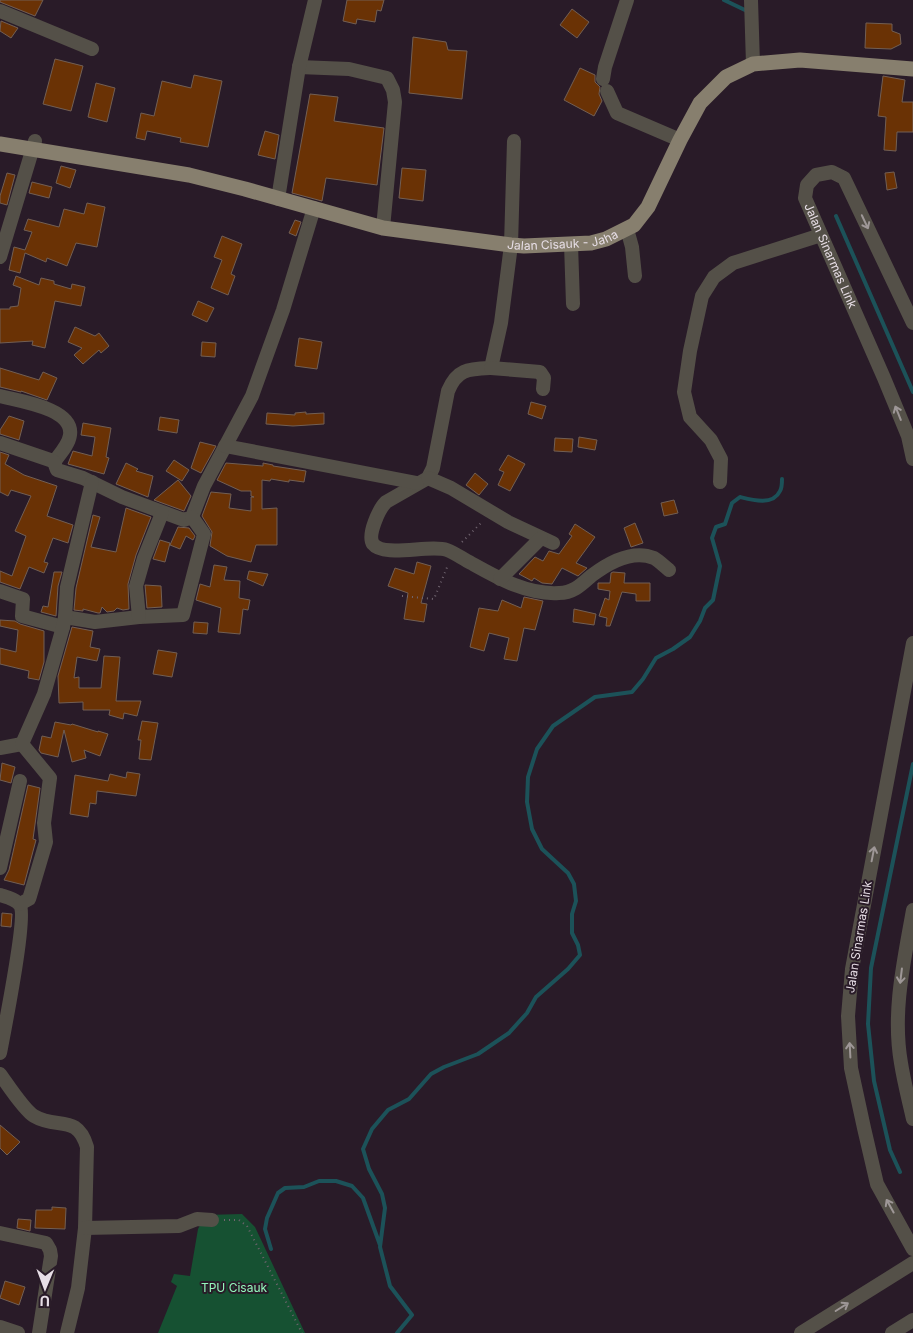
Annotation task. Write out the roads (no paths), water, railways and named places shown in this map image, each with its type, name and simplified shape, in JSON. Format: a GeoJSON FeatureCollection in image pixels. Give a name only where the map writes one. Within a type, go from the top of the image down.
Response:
{"type":"FeatureCollection","features":[{"type":"Feature","properties":{"kind":"main road","name":"Jalan Cisauk - Jaha"},"geometry":{"type":"LineString","coordinates":[[34,145],[107,153],[130,164],[190,175],[383,228],[511,245],[591,243],[627,229],[639,220],[648,207],[700,103],[726,77],[753,64],[800,60],[913,69]]}},
{"type":"Feature","properties":{"kind":"main road"},"geometry":{"type":"LineString","coordinates":[[0,136],[34,145]]}},
{"type":"Feature","properties":{"kind":"main road"},"geometry":{"type":"LineString","coordinates":[[0,144],[34,145]]}},
{"type":"Feature","properties":{"kind":"street"},"geometry":{"type":"LineString","coordinates":[[278,199],[299,67],[315,0]]}},
{"type":"Feature","properties":{"kind":"street"},"geometry":{"type":"LineString","coordinates":[[627,0],[605,67],[605,85],[617,112],[680,140]]}},
{"type":"Feature","properties":{"kind":"street"},"geometry":{"type":"LineString","coordinates":[[751,0],[753,64]]}},
{"type":"Feature","properties":{"kind":"street"},"geometry":{"type":"LineString","coordinates":[[0,11],[92,49]]}},
{"type":"Feature","properties":{"kind":"street"},"geometry":{"type":"LineString","coordinates":[[299,67],[349,69],[387,78],[393,90],[395,102],[383,228]]}},
{"type":"Feature","properties":{"kind":"street"},"geometry":{"type":"LineString","coordinates":[[491,368],[501,323],[511,245],[514,141]]}},
{"type":"Feature","properties":{"kind":"street"},"geometry":{"type":"LineString","coordinates":[[0,257],[34,145]]}},
{"type":"Feature","properties":{"kind":"street","name":"Jalan Sinarmas Link"},"geometry":{"type":"LineString","coordinates":[[913,323],[844,178],[832,172],[816,175],[807,185],[805,198],[884,378],[908,436],[913,459]]}},
{"type":"Feature","properties":{"kind":"street"},"geometry":{"type":"LineString","coordinates":[[0,443],[54,462],[58,470],[92,482],[122,498],[184,520],[192,516],[204,486],[252,396],[283,310],[314,208]]}},
{"type":"Feature","properties":{"kind":"street"},"geometry":{"type":"LineString","coordinates":[[627,229],[632,247],[635,276]]}},
{"type":"Feature","properties":{"kind":"street"},"geometry":{"type":"LineString","coordinates":[[720,482],[720,458],[711,440],[690,417],[684,392],[690,351],[702,296],[714,276],[733,263],[821,235]]}},
{"type":"Feature","properties":{"kind":"street"},"geometry":{"type":"LineString","coordinates":[[571,244],[573,304]]}},
{"type":"Feature","properties":{"kind":"street"},"geometry":{"type":"LineString","coordinates":[[543,389],[544,378],[540,372],[491,368],[464,371],[453,380],[448,391],[433,468],[422,480],[381,507],[371,538],[373,544],[378,548],[387,550],[430,547],[445,549],[500,579],[543,594],[570,592],[608,566],[628,556],[645,556],[656,559],[669,570]]}},
{"type":"Feature","properties":{"kind":"street"},"geometry":{"type":"LineString","coordinates":[[0,396],[28,402],[51,410],[64,419],[70,428],[70,435],[68,442],[54,462]]}},
{"type":"Feature","properties":{"kind":"street"},"geometry":{"type":"LineString","coordinates":[[225,446],[422,480],[451,488],[508,522],[547,540],[500,579]]}},
{"type":"Feature","properties":{"kind":"street"},"geometry":{"type":"LineString","coordinates":[[22,744],[44,694],[64,622],[67,587],[92,482]]}},
{"type":"Feature","properties":{"kind":"street"},"geometry":{"type":"LineString","coordinates":[[139,617],[136,586],[144,558],[162,513]]}},
{"type":"Feature","properties":{"kind":"street"},"geometry":{"type":"LineString","coordinates":[[0,590],[23,599],[22,616],[64,622],[95,622],[139,617],[180,616],[184,613],[204,534],[192,516]]}},
{"type":"Feature","properties":{"kind":"street","name":"Jalan Sinarmas Link"},"geometry":{"type":"LineString","coordinates":[[913,643],[907,708],[852,969],[848,1016],[851,1068],[877,1184],[913,1249]]}},
{"type":"Feature","properties":{"kind":"street"},"geometry":{"type":"LineString","coordinates":[[0,748],[22,744]]}},
{"type":"Feature","properties":{"kind":"street"},"geometry":{"type":"LineString","coordinates":[[20,904],[29,899],[46,842],[44,823],[50,778],[22,744]]}},
{"type":"Feature","properties":{"kind":"street"},"geometry":{"type":"LineString","coordinates":[[0,868],[20,781]]}},
{"type":"Feature","properties":{"kind":"street"},"geometry":{"type":"LineString","coordinates":[[0,894],[16,901],[22,909],[20,934],[0,1053]]}},
{"type":"Feature","properties":{"kind":"street"},"geometry":{"type":"LineString","coordinates":[[913,910],[901,975],[898,1016],[900,1062],[913,1119]]}},
{"type":"Feature","properties":{"kind":"street"},"geometry":{"type":"LineString","coordinates":[[0,1074],[29,1112],[36,1117],[75,1127],[83,1135],[87,1147],[85,1228],[78,1288],[67,1333]]}},
{"type":"Feature","properties":{"kind":"street"},"geometry":{"type":"LineString","coordinates":[[85,1228],[179,1226],[197,1219],[212,1220]]}},
{"type":"Feature","properties":{"kind":"street"},"geometry":{"type":"LineString","coordinates":[[0,1233],[46,1243],[50,1250],[51,1256],[39,1333]]}},
{"type":"Feature","properties":{"kind":"street"},"geometry":{"type":"LineString","coordinates":[[800,1333],[913,1263]]}},
{"type":"Feature","properties":{"kind":"street"},"geometry":{"type":"LineString","coordinates":[[892,1333],[913,1320]]}},
{"type":"Feature","properties":{"kind":"street"},"geometry":{"type":"LineString","coordinates":[[0,1327],[18,1333]]}},
{"type":"Feature","properties":{"kind":"waterway"},"geometry":{"type":"LineString","coordinates":[[724,0],[747,11]]}},
{"type":"Feature","properties":{"kind":"waterway"},"geometry":{"type":"LineString","coordinates":[[836,216],[913,392]]}},
{"type":"Feature","properties":{"kind":"waterway"},"geometry":{"type":"LineString","coordinates":[[397,1333],[412,1315],[390,1286],[380,1247],[385,1208],[382,1194],[369,1169],[363,1149],[372,1129],[388,1110],[409,1099],[431,1074],[478,1054],[509,1033],[527,1013],[536,997],[568,969],[580,955],[578,945],[572,933],[572,914],[576,901],[574,884],[568,873],[542,849],[532,829],[527,802],[528,777],[537,749],[553,726],[595,697],[632,692],[656,658],[690,637],[700,621],[705,608],[713,600],[720,566],[712,538],[716,527],[725,524],[732,503],[740,497],[762,501],[777,496],[781,488],[782,479]]}},
{"type":"Feature","properties":{"kind":"waterway"},"geometry":{"type":"LineString","coordinates":[[900,1172],[890,1150],[874,1081],[868,1024],[871,968],[913,764]]}},
{"type":"Feature","properties":{"kind":"waterway"},"geometry":{"type":"LineString","coordinates":[[271,1249],[265,1229],[267,1218],[278,1193],[285,1188],[304,1187],[319,1181],[336,1181],[352,1186],[363,1198],[380,1245]]}},
{"type":"Feature","properties":{"kind":"park label","name":"TPU Cisauk"},"geometry":{"type":"Point","coordinates":[234,1288]}}]}
